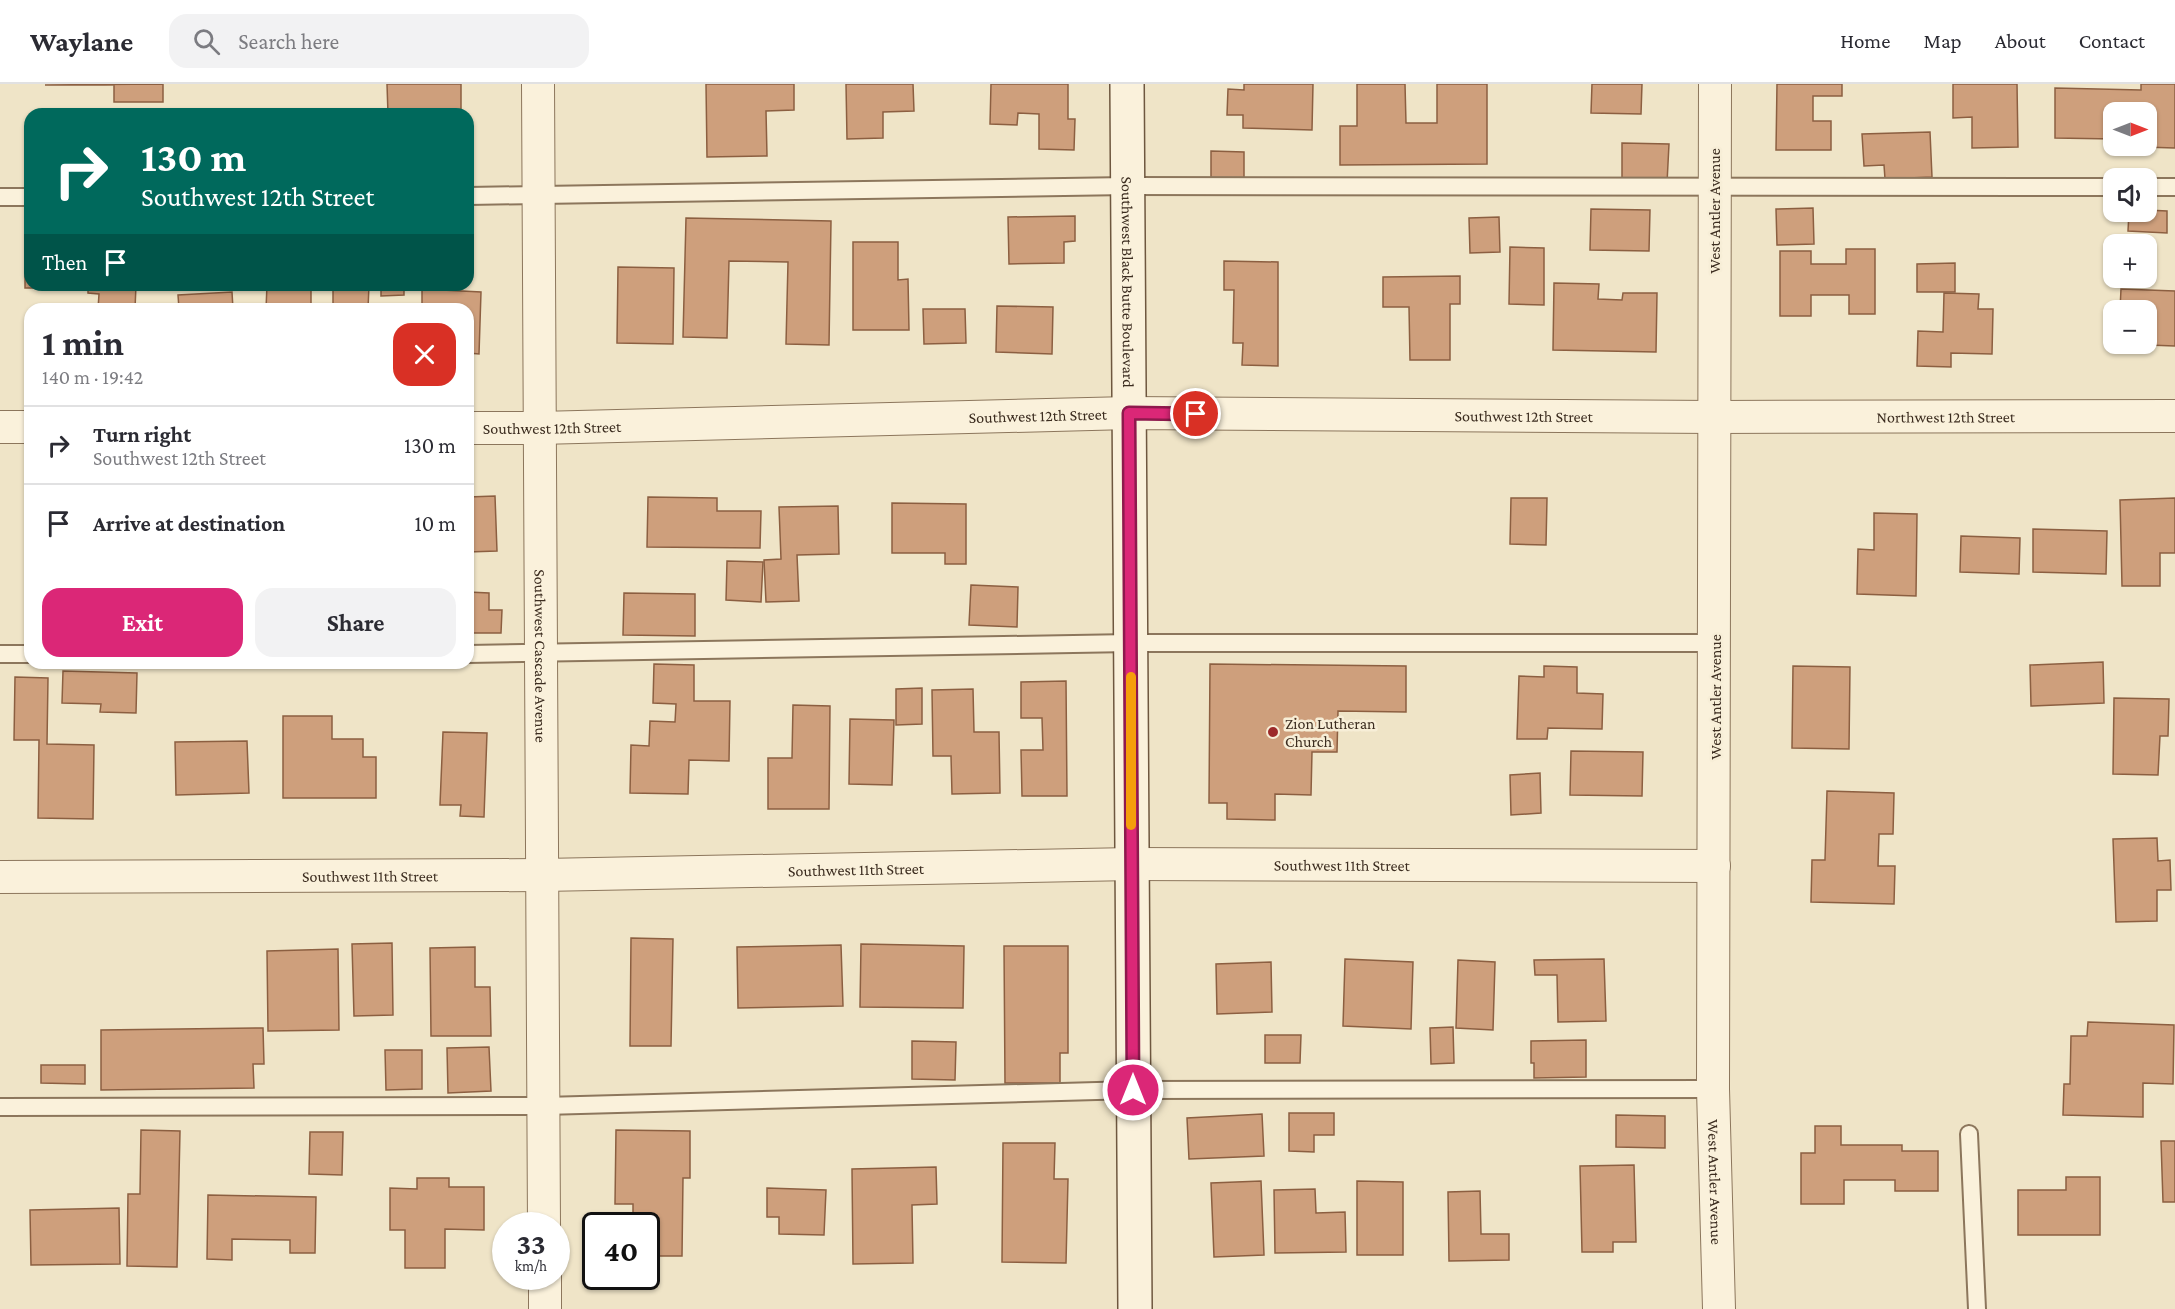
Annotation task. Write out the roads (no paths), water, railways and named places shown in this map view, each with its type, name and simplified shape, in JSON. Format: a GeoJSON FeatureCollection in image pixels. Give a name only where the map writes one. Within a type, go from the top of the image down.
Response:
{"type":"FeatureCollection","features":[{"type":"Feature","properties":{"kind":"street","name":"Southwest Cascade Avenue"},"geometry":{"type":"LineString","coordinates":[[538,84],[544,1212]]}},
{"type":"Feature","properties":{"kind":"street","name":"Southwest Black Butte Boulevard"},"geometry":{"type":"LineString","coordinates":[[1127,84],[1135,1309]]}},
{"type":"Feature","properties":{"kind":"street","name":"West Antler Avenue"},"geometry":{"type":"LineString","coordinates":[[1715,84],[1713,1089],[1719,1309]]}},
{"type":"Feature","properties":{"kind":"street","name":"Southwest 12th Street"},"geometry":{"type":"LineString","coordinates":[[474,428],[1129,413],[1715,417]]}},
{"type":"Feature","properties":{"kind":"street","name":"Northwest 12th Street"},"geometry":{"type":"LineString","coordinates":[[1715,417],[2175,416]]}},
{"type":"Feature","properties":{"kind":"street"},"geometry":{"type":"LineString","coordinates":[[0,426],[24,427]]}},
{"type":"Feature","properties":{"kind":"street","name":"Southwest 11th Street"},"geometry":{"type":"LineString","coordinates":[[0,877],[542,875],[1132,864],[1714,866]]}},
{"type":"Feature","properties":{"kind":"street"},"geometry":{"type":"LineString","coordinates":[[544,1290],[545,1309]]}},
{"type":"Feature","properties":{"kind":"lane"},"geometry":{"type":"LineString","coordinates":[[474,196],[1128,186],[2103,187]]}},
{"type":"Feature","properties":{"kind":"lane"},"geometry":{"type":"LineString","coordinates":[[2157,187],[2175,187]]}},
{"type":"Feature","properties":{"kind":"lane"},"geometry":{"type":"LineString","coordinates":[[0,197],[24,197]]}},
{"type":"Feature","properties":{"kind":"lane"},"geometry":{"type":"LineString","coordinates":[[474,654],[1131,643],[1715,643]]}},
{"type":"Feature","properties":{"kind":"lane"},"geometry":{"type":"LineString","coordinates":[[0,654],[24,654]]}},
{"type":"Feature","properties":{"kind":"lane"},"geometry":{"type":"LineString","coordinates":[[0,1107],[544,1106],[1133,1090],[1713,1089]]}},
{"type":"Feature","properties":{"kind":"lane"},"geometry":{"type":"LineString","coordinates":[[1969,1134],[1977,1309]]}},
{"type":"Feature","properties":{"kind":"place","name":"Zion Lutheran Church"},"geometry":{"type":"Point","coordinates":[1273,732]}}]}
